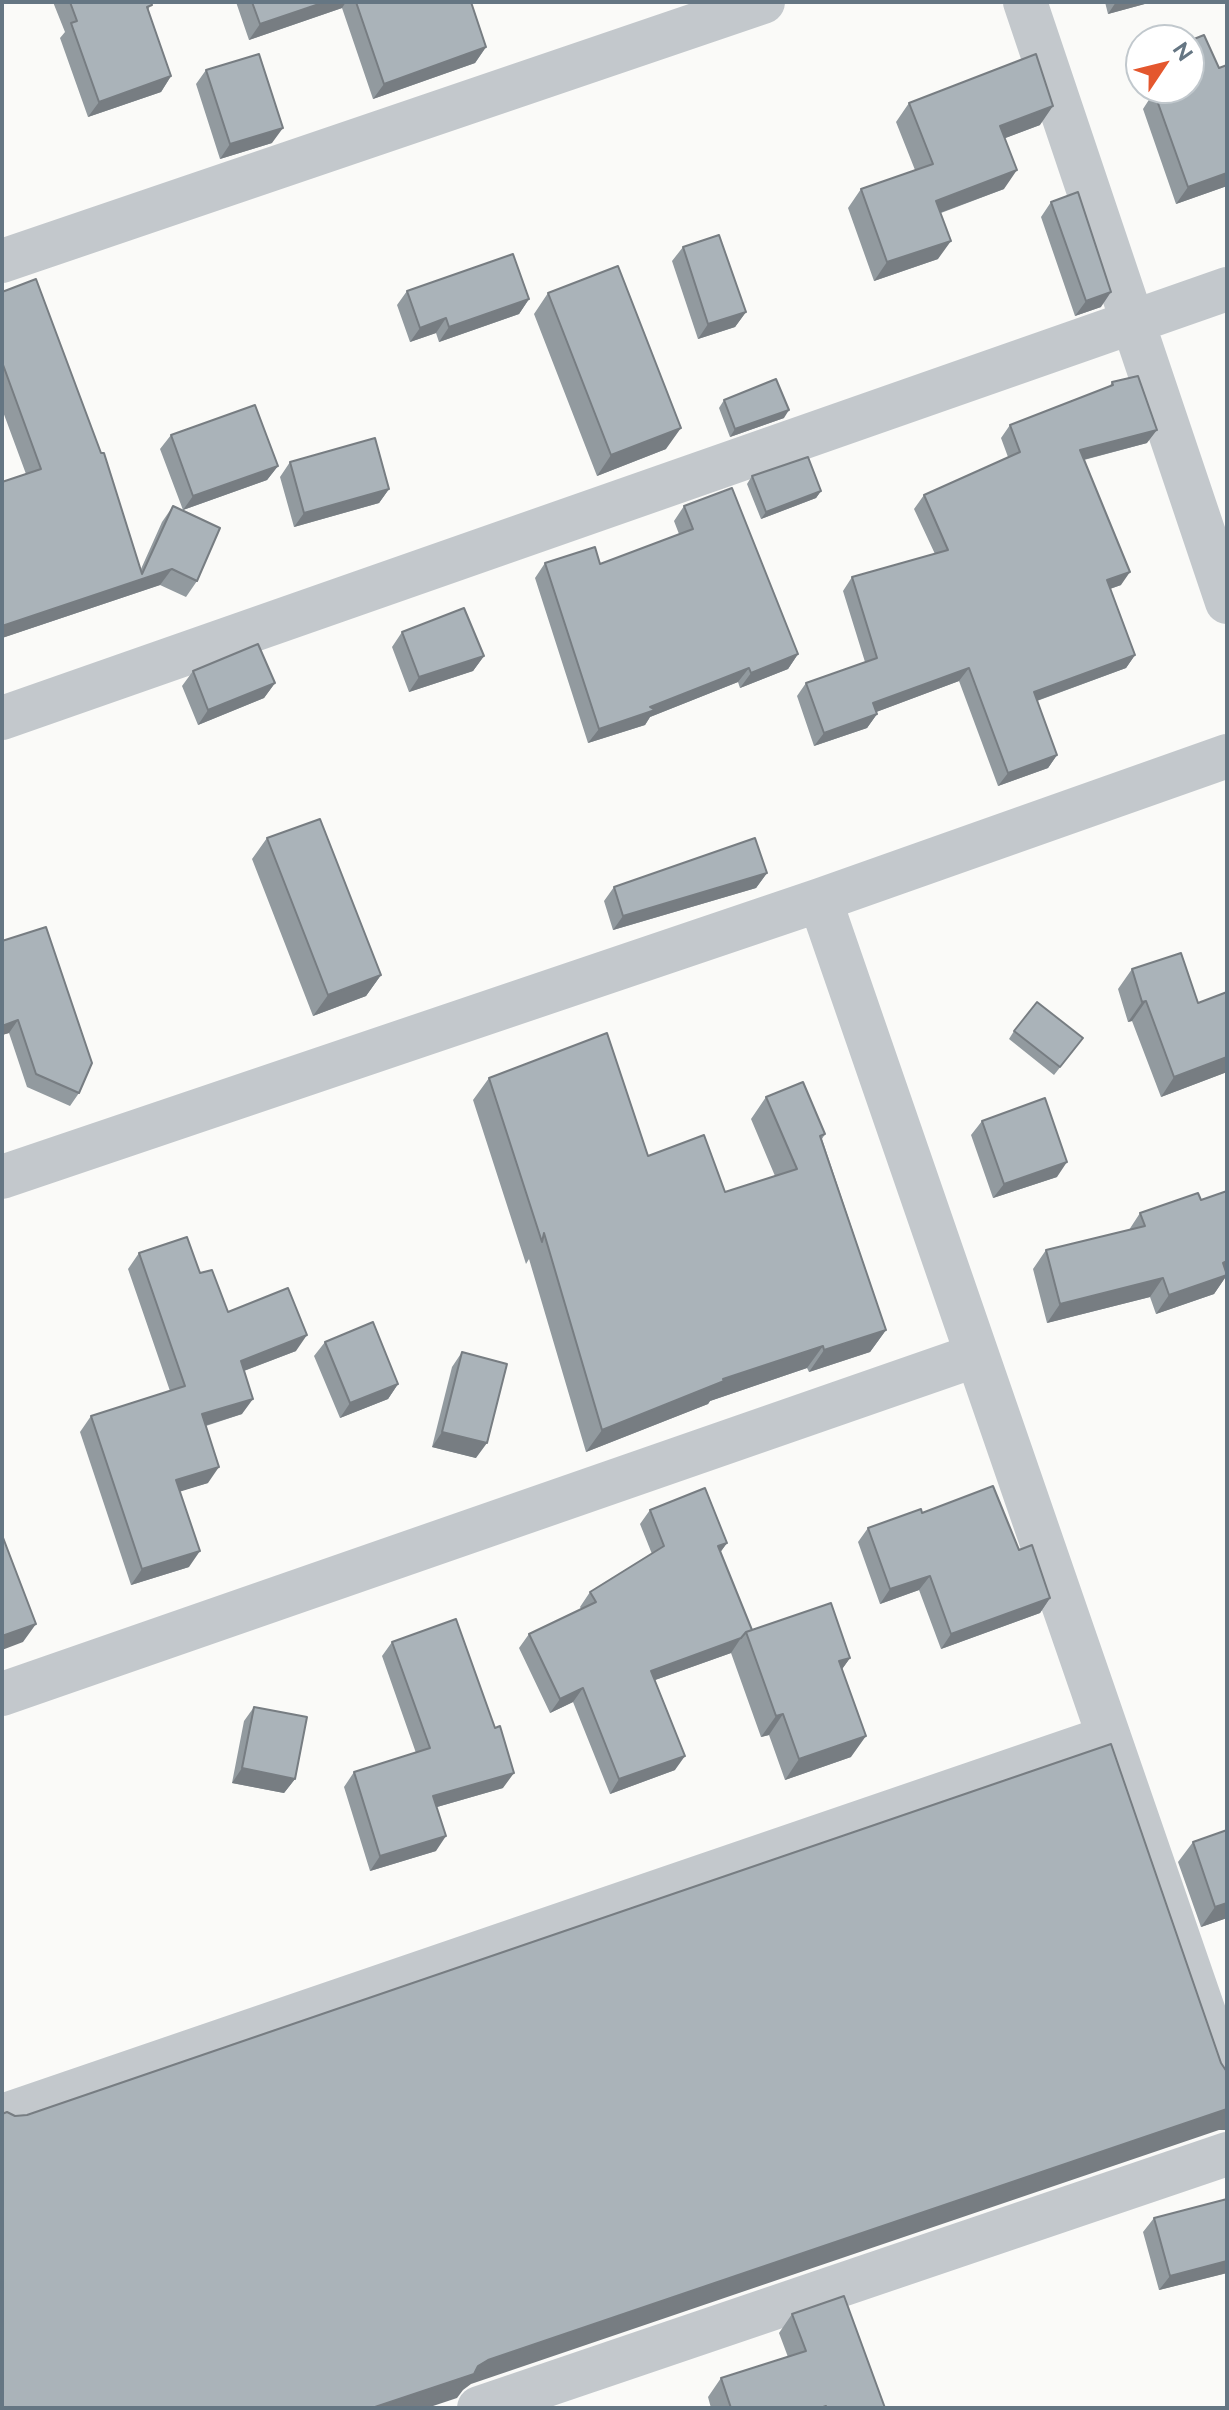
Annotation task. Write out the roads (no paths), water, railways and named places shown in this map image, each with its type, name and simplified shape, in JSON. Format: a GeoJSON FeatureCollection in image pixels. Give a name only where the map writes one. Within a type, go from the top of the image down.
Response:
{"type":"FeatureCollection","features":[{"type":"Feature","properties":{"kind":"street"},"geometry":{"type":"LineString","coordinates":[[2,261],[763,2]]}},
{"type":"Feature","properties":{"kind":"street"},"geometry":{"type":"LineString","coordinates":[[1025,2],[1227,602]]}},
{"type":"Feature","properties":{"kind":"street"},"geometry":{"type":"LineString","coordinates":[[2,718],[1227,289]]}},
{"type":"Feature","properties":{"kind":"street"},"geometry":{"type":"LineString","coordinates":[[2,1177],[820,900],[1227,756]]}},
{"type":"Feature","properties":{"kind":"street"},"geometry":{"type":"LineString","coordinates":[[820,900],[1227,2079]]}},
{"type":"Feature","properties":{"kind":"street"},"geometry":{"type":"LineString","coordinates":[[2,1694],[977,1355]]}},
{"type":"Feature","properties":{"kind":"street"},"geometry":{"type":"LineString","coordinates":[[2,2116],[1109,1737]]}},
{"type":"Feature","properties":{"kind":"street"},"geometry":{"type":"LineString","coordinates":[[479,2408],[1227,2154]]}}]}
